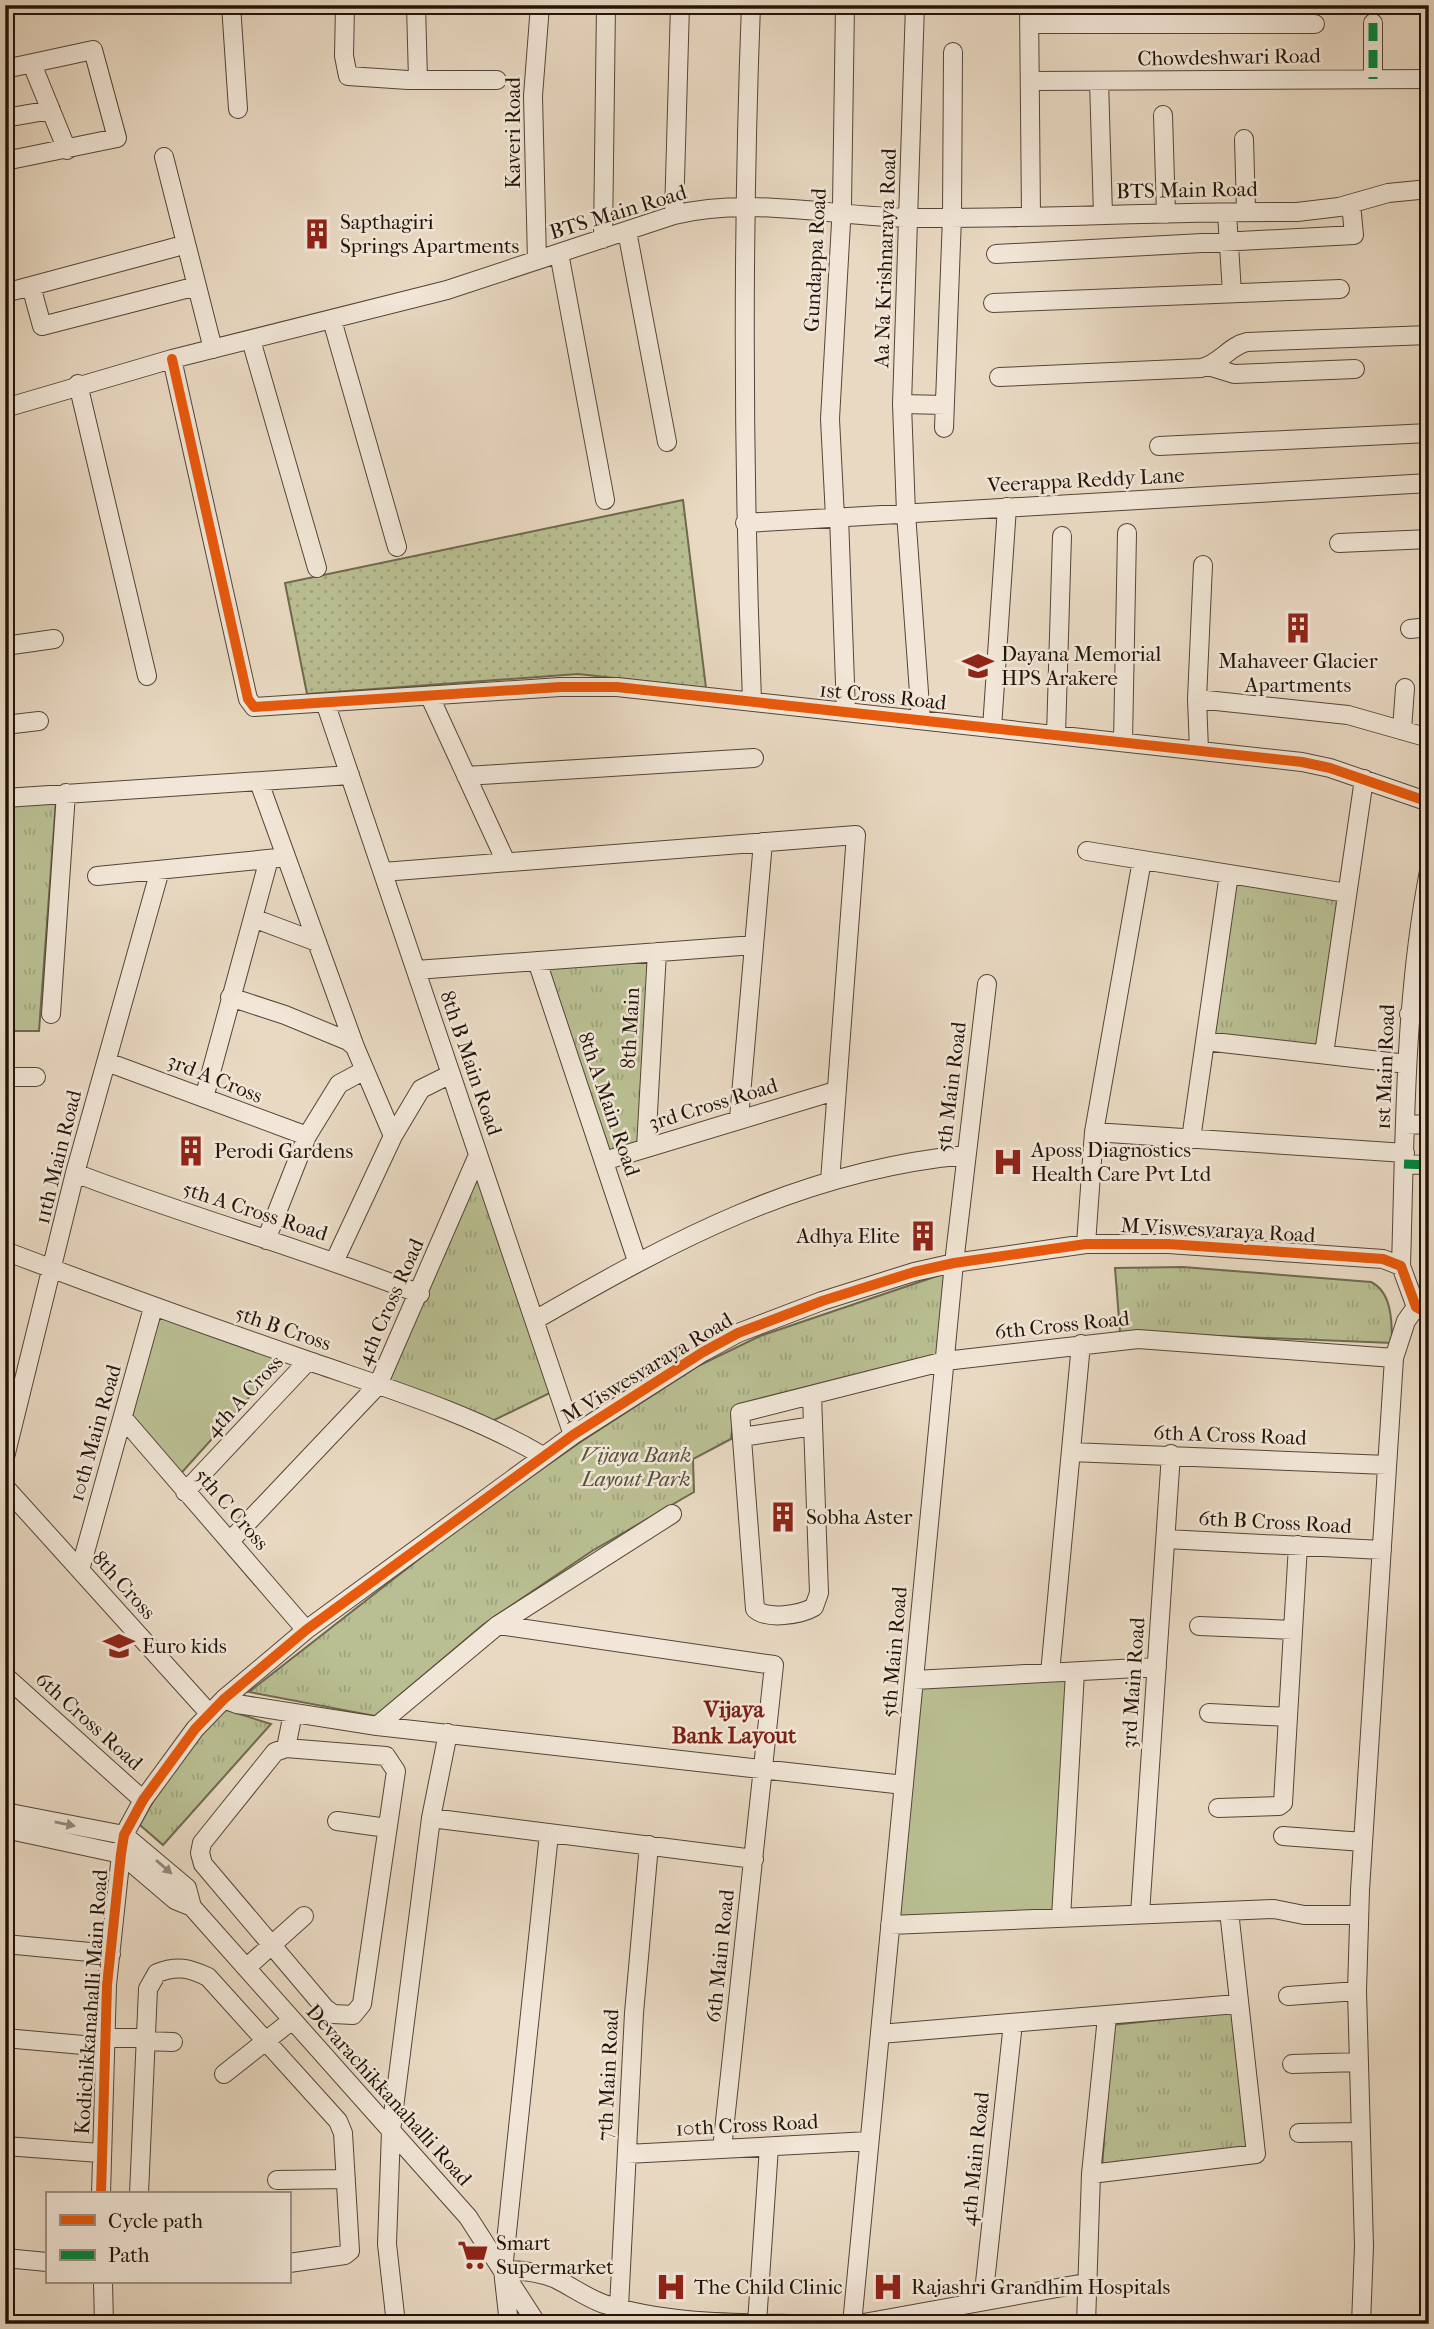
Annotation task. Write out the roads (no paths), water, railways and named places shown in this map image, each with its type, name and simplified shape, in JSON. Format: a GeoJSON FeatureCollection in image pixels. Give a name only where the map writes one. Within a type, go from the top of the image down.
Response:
{"type":"FeatureCollection","features":[{"type":"Feature","properties":{"kind":"street"},"geometry":{"type":"LineString","coordinates":[[231,5],[237,109]]}},
{"type":"Feature","properties":{"kind":"street"},"geometry":{"type":"LineString","coordinates":[[345,5],[344,56],[348,76],[418,80],[497,80]]}},
{"type":"Feature","properties":{"kind":"street"},"geometry":{"type":"LineString","coordinates":[[415,5],[418,80]]}},
{"type":"Feature","properties":{"kind":"street","name":"Kaveri Road"},"geometry":{"type":"LineString","coordinates":[[537,260],[533,96],[540,5]]}},
{"type":"Feature","properties":{"kind":"street"},"geometry":{"type":"LineString","coordinates":[[603,239],[606,5]]}},
{"type":"Feature","properties":{"kind":"street"},"geometry":{"type":"LineString","coordinates":[[674,215],[680,5]]}},
{"type":"Feature","properties":{"kind":"street"},"geometry":{"type":"LineString","coordinates":[[751,5],[743,208],[745,523],[752,701]]}},
{"type":"Feature","properties":{"kind":"street","name":"Gundappa Road"},"geometry":{"type":"LineString","coordinates":[[845,5],[841,214],[830,419],[846,711]]}},
{"type":"Feature","properties":{"kind":"street","name":"Aa Na Krishnaraya Road"},"geometry":{"type":"LineString","coordinates":[[915,5],[911,218],[902,404],[906,513],[921,720]]}},
{"type":"Feature","properties":{"kind":"street"},"geometry":{"type":"LineString","coordinates":[[1029,5],[1031,216]]}},
{"type":"Feature","properties":{"kind":"street"},"geometry":{"type":"LineString","coordinates":[[1373,23],[1373,79]]}},
{"type":"Feature","properties":{"kind":"street"},"geometry":{"type":"LineString","coordinates":[[1029,24],[1315,24]]}},
{"type":"Feature","properties":{"kind":"street"},"geometry":{"type":"LineString","coordinates":[[5,69],[93,50],[117,138],[5,161]]}},
{"type":"Feature","properties":{"kind":"street"},"geometry":{"type":"LineString","coordinates":[[944,428],[952,217],[953,51]]}},
{"type":"Feature","properties":{"kind":"street"},"geometry":{"type":"LineString","coordinates":[[32,64],[67,150]]}},
{"type":"Feature","properties":{"kind":"street","name":"Chowdeshwari Road"},"geometry":{"type":"LineString","coordinates":[[1030,81],[1429,79]]}},
{"type":"Feature","properties":{"kind":"street"},"geometry":{"type":"LineString","coordinates":[[1099,81],[1103,215]]}},
{"type":"Feature","properties":{"kind":"street"},"geometry":{"type":"LineString","coordinates":[[5,118],[51,110]]}},
{"type":"Feature","properties":{"kind":"street"},"geometry":{"type":"LineString","coordinates":[[1163,115],[1166,214]]}},
{"type":"Feature","properties":{"kind":"street"},"geometry":{"type":"LineString","coordinates":[[1244,139],[1246,211]]}},
{"type":"Feature","properties":{"kind":"street"},"geometry":{"type":"LineString","coordinates":[[164,157],[213,349]]}},
{"type":"Feature","properties":{"kind":"street","name":"BTS Main Road"},"geometry":{"type":"LineString","coordinates":[[5,408],[78,384],[447,290],[674,215],[717,208],[911,218],[1311,211],[1351,204],[1367,197],[1429,189]]}},
{"type":"Feature","properties":{"kind":"street"},"geometry":{"type":"LineString","coordinates":[[996,254],[1353,235],[1351,204]]}},
{"type":"Feature","properties":{"kind":"street"},"geometry":{"type":"LineString","coordinates":[[1227,213],[1231,293]]}},
{"type":"Feature","properties":{"kind":"street"},"geometry":{"type":"LineString","coordinates":[[627,231],[667,442]]}},
{"type":"Feature","properties":{"kind":"street"},"geometry":{"type":"LineString","coordinates":[[5,293],[176,247]]}},
{"type":"Feature","properties":{"kind":"street"},"geometry":{"type":"LineString","coordinates":[[559,253],[605,500]]}},
{"type":"Feature","properties":{"kind":"street"},"geometry":{"type":"LineString","coordinates":[[31,286],[41,326],[197,286]]}},
{"type":"Feature","properties":{"kind":"street"},"geometry":{"type":"LineString","coordinates":[[993,303],[1340,289]]}},
{"type":"Feature","properties":{"kind":"street"},"geometry":{"type":"LineString","coordinates":[[332,320],[397,547]]}},
{"type":"Feature","properties":{"kind":"street"},"geometry":{"type":"LineString","coordinates":[[1208,366],[1237,344],[1247,342],[1429,335]]}},
{"type":"Feature","properties":{"kind":"street"},"geometry":{"type":"LineString","coordinates":[[251,340],[317,568]]}},
{"type":"Feature","properties":{"kind":"street","name":"1st Cross Road"},"geometry":{"type":"LineString","coordinates":[[172,359],[248,699],[254,708],[595,686],[1302,762],[1364,779],[1429,802]]}},
{"type":"Feature","properties":{"kind":"street"},"geometry":{"type":"LineString","coordinates":[[999,377],[1208,366],[1234,374],[1355,369]]}},
{"type":"Feature","properties":{"kind":"street"},"geometry":{"type":"LineString","coordinates":[[78,384],[147,676]]}},
{"type":"Feature","properties":{"kind":"street"},"geometry":{"type":"LineString","coordinates":[[902,404],[945,405]]}},
{"type":"Feature","properties":{"kind":"street"},"geometry":{"type":"LineString","coordinates":[[1159,446],[1429,433]]}},
{"type":"Feature","properties":{"kind":"street","name":"Veerappa Reddy Lane"},"geometry":{"type":"LineString","coordinates":[[745,523],[1429,482]]}},
{"type":"Feature","properties":{"kind":"street"},"geometry":{"type":"LineString","coordinates":[[992,728],[1007,507]]}},
{"type":"Feature","properties":{"kind":"street"},"geometry":{"type":"LineString","coordinates":[[1123,742],[1127,533]]}},
{"type":"Feature","properties":{"kind":"street"},"geometry":{"type":"LineString","coordinates":[[1056,735],[1062,536]]}},
{"type":"Feature","properties":{"kind":"street"},"geometry":{"type":"LineString","coordinates":[[1339,543],[1429,539]]}},
{"type":"Feature","properties":{"kind":"street"},"geometry":{"type":"LineString","coordinates":[[1199,750],[1197,699],[1203,565]]}},
{"type":"Feature","properties":{"kind":"street"},"geometry":{"type":"LineString","coordinates":[[1410,629],[1429,627]]}},
{"type":"Feature","properties":{"kind":"street"},"geometry":{"type":"LineString","coordinates":[[5,646],[54,639]]}},
{"type":"Feature","properties":{"kind":"street"},"geometry":{"type":"LineString","coordinates":[[1402,730],[1405,688]]}},
{"type":"Feature","properties":{"kind":"street"},"geometry":{"type":"LineString","coordinates":[[430,697],[506,862]]}},
{"type":"Feature","properties":{"kind":"street"},"geometry":{"type":"LineString","coordinates":[[1197,699],[1348,715],[1429,738]]}},
{"type":"Feature","properties":{"kind":"street","name":"8th B Main Road"},"geometry":{"type":"LineString","coordinates":[[326,705],[573,1435]]}},
{"type":"Feature","properties":{"kind":"street"},"geometry":{"type":"LineString","coordinates":[[5,725],[39,721]]}},
{"type":"Feature","properties":{"kind":"street"},"geometry":{"type":"LineString","coordinates":[[466,776],[754,758]]}},
{"type":"Feature","properties":{"kind":"street"},"geometry":{"type":"LineString","coordinates":[[5,799],[350,775]]}},
{"type":"Feature","properties":{"kind":"street"},"geometry":{"type":"LineString","coordinates":[[1324,1054],[1364,779]]}},
{"type":"Feature","properties":{"kind":"street"},"geometry":{"type":"LineString","coordinates":[[259,782],[277,858],[317,942],[355,1047],[393,1136]]}},
{"type":"Feature","properties":{"kind":"street"},"geometry":{"type":"LineString","coordinates":[[51,1014],[66,793]]}},
{"type":"Feature","properties":{"kind":"street"},"geometry":{"type":"LineString","coordinates":[[383,872],[856,835],[830,1181]]}},
{"type":"Feature","properties":{"kind":"street"},"geometry":{"type":"LineString","coordinates":[[739,1118],[763,842]]}},
{"type":"Feature","properties":{"kind":"street"},"geometry":{"type":"LineString","coordinates":[[1087,851],[1347,893]]}},
{"type":"Feature","properties":{"kind":"street"},"geometry":{"type":"LineString","coordinates":[[97,877],[277,858]]}},
{"type":"Feature","properties":{"kind":"street"},"geometry":{"type":"LineString","coordinates":[[204,1098],[253,918],[277,858]]}},
{"type":"Feature","properties":{"kind":"street"},"geometry":{"type":"LineString","coordinates":[[1086,1244],[1094,1132],[1142,860]]}},
{"type":"Feature","properties":{"kind":"street","name":"11th Main Road"},"geometry":{"type":"LineString","coordinates":[[5,1457],[54,1269],[75,1172],[160,870]]}},
{"type":"Feature","properties":{"kind":"street","name":"1st Main Road"},"geometry":{"type":"LineString","coordinates":[[1401,1266],[1409,1014],[1415,941],[1429,871]]}},
{"type":"Feature","properties":{"kind":"street"},"geometry":{"type":"LineString","coordinates":[[1191,1139],[1229,874]]}},
{"type":"Feature","properties":{"kind":"street"},"geometry":{"type":"LineString","coordinates":[[253,918],[317,942]]}},
{"type":"Feature","properties":{"kind":"street"},"geometry":{"type":"LineString","coordinates":[[416,970],[754,946]]}},
{"type":"Feature","properties":{"kind":"street","name":"8th Main"},"geometry":{"type":"LineString","coordinates":[[646,1148],[657,952]]}},
{"type":"Feature","properties":{"kind":"street","name":"8th A Main Road"},"geometry":{"type":"LineString","coordinates":[[537,961],[637,1261]]}},
{"type":"Feature","properties":{"kind":"street","name":"5th Main Road"},"geometry":{"type":"LineString","coordinates":[[852,2324],[944,1361],[987,985]]}},
{"type":"Feature","properties":{"kind":"street"},"geometry":{"type":"LineString","coordinates":[[230,997],[285,1015],[348,1041],[355,1047]]}},
{"type":"Feature","properties":{"kind":"street"},"geometry":{"type":"LineString","coordinates":[[1409,1014],[1429,1014]]}},
{"type":"Feature","properties":{"kind":"street"},"geometry":{"type":"LineString","coordinates":[[1205,1041],[1407,1064]]}},
{"type":"Feature","properties":{"kind":"street","name":"3rd A Cross"},"geometry":{"type":"LineString","coordinates":[[107,1062],[307,1136]]}},
{"type":"Feature","properties":{"kind":"street"},"geometry":{"type":"LineString","coordinates":[[266,1240],[307,1136],[339,1084],[365,1070]]}},
{"type":"Feature","properties":{"kind":"street"},"geometry":{"type":"LineString","coordinates":[[335,1261],[393,1136],[421,1089],[451,1074]]}},
{"type":"Feature","properties":{"kind":"street"},"geometry":{"type":"LineString","coordinates":[[5,1077],[36,1077]]}},
{"type":"Feature","properties":{"kind":"street","name":"3rd Cross Road"},"geometry":{"type":"LineString","coordinates":[[604,1161],[835,1091]]}},
{"type":"Feature","properties":{"kind":"street"},"geometry":{"type":"LineString","coordinates":[[1405,1125],[1429,1124]]}},
{"type":"Feature","properties":{"kind":"street"},"geometry":{"type":"LineString","coordinates":[[1094,1132],[1404,1158],[1429,1165]]}},
{"type":"Feature","properties":{"kind":"street","name":"4th Cross Road"},"geometry":{"type":"LineString","coordinates":[[230,1541],[378,1385],[420,1294],[478,1154]]}},
{"type":"Feature","properties":{"kind":"street"},"geometry":{"type":"LineString","coordinates":[[535,1320],[637,1261],[715,1222],[830,1181],[901,1162],[966,1155]]}},
{"type":"Feature","properties":{"kind":"street","name":"5th A Cross Road"},"geometry":{"type":"LineString","coordinates":[[75,1172],[266,1240],[335,1261],[420,1294]]}},
{"type":"Feature","properties":{"kind":"street","name":"M Viswesvaraya Road"},"geometry":{"type":"LineString","coordinates":[[124,1835],[142,1800],[209,1713],[306,1630],[573,1435],[703,1352],[738,1333],[850,1292],[954,1264],[1086,1244],[1168,1244],[1383,1259],[1401,1266]]}},
{"type":"Feature","properties":{"kind":"street","name":"5th B Cross"},"geometry":{"type":"LineString","coordinates":[[5,1251],[153,1308],[378,1385],[506,1434],[543,1456]]}},
{"type":"Feature","properties":{"kind":"street"},"geometry":{"type":"LineString","coordinates":[[1361,2324],[1364,2246],[1357,1992],[1363,1842],[1394,1358],[1405,1321],[1422,1310],[1401,1266]]}},
{"type":"Feature","properties":{"kind":"street","name":"10th Main Road"},"geometry":{"type":"LineString","coordinates":[[80,1570],[153,1308]]}},
{"type":"Feature","properties":{"kind":"street","name":"6th Cross Road"},"geometry":{"type":"LineString","coordinates":[[742,1437],[740,1413],[944,1361],[1081,1344],[1138,1339],[1394,1358]]}},
{"type":"Feature","properties":{"kind":"street"},"geometry":{"type":"LineString","coordinates":[[1050,1673],[1081,1344]]}},
{"type":"Feature","properties":{"kind":"street","name":"4th A Cross"},"geometry":{"type":"LineString","coordinates":[[185,1492],[308,1361]]}},
{"type":"Feature","properties":{"kind":"street"},"geometry":{"type":"LineString","coordinates":[[812,1395],[819,1593],[814,1607],[807,1611],[766,1615],[755,1609],[742,1437],[813,1426]]}},
{"type":"Feature","properties":{"kind":"street","name":"5th C Cross"},"geometry":{"type":"LineString","coordinates":[[123,1418],[306,1630]]}},
{"type":"Feature","properties":{"kind":"street","name":"6th A Cross Road"},"geometry":{"type":"LineString","coordinates":[[1071,1452],[1171,1454],[1387,1465]]}},
{"type":"Feature","properties":{"kind":"street","name":"3rd Main Road"},"geometry":{"type":"LineString","coordinates":[[1140,1914],[1171,1454]]}},
{"type":"Feature","properties":{"kind":"street","name":"8th Cross"},"geometry":{"type":"LineString","coordinates":[[5,1487],[209,1713]]}},
{"type":"Feature","properties":{"kind":"street"},"geometry":{"type":"LineString","coordinates":[[377,1726],[498,1626],[672,1514]]}},
{"type":"Feature","properties":{"kind":"street","name":"6th B Cross Road"},"geometry":{"type":"LineString","coordinates":[[1166,1539],[1382,1550]]}},
{"type":"Feature","properties":{"kind":"street"},"geometry":{"type":"LineString","coordinates":[[1218,1808],[1273,1807],[1283,1802],[1298,1545]]}},
{"type":"Feature","properties":{"kind":"street","name":"6th Main Road"},"geometry":{"type":"LineString","coordinates":[[498,1626],[774,1665],[722,2149]]}},
{"type":"Feature","properties":{"kind":"street"},"geometry":{"type":"LineString","coordinates":[[1199,1626],[1293,1630]]}},
{"type":"Feature","properties":{"kind":"street"},"geometry":{"type":"LineString","coordinates":[[914,1680],[1157,1667]]}},
{"type":"Feature","properties":{"kind":"street"},"geometry":{"type":"LineString","coordinates":[[1061,1918],[1075,1672]]}},
{"type":"Feature","properties":{"kind":"street","name":"6th Cross Road"},"geometry":{"type":"LineString","coordinates":[[5,1676],[142,1800]]}},
{"type":"Feature","properties":{"kind":"street"},"geometry":{"type":"LineString","coordinates":[[224,1699],[237,1704],[377,1726],[763,1767],[904,1785]]}},
{"type":"Feature","properties":{"kind":"street"},"geometry":{"type":"LineString","coordinates":[[286,1748],[293,1713]]}},
{"type":"Feature","properties":{"kind":"street"},"geometry":{"type":"LineString","coordinates":[[1209,1713],[1288,1717]]}},
{"type":"Feature","properties":{"kind":"street"},"geometry":{"type":"LineString","coordinates":[[396,2324],[387,2244],[391,2132],[431,1818],[448,1733]]}},
{"type":"Feature","properties":{"kind":"street"},"geometry":{"type":"LineString","coordinates":[[286,1748],[386,1756],[396,1771],[387,1828],[359,2011],[353,2015],[333,2014],[203,1864],[200,1853],[202,1843],[275,1752],[286,1748]]}},
{"type":"Feature","properties":{"kind":"street"},"geometry":{"type":"LineString","coordinates":[[5,1812],[124,1835],[121,1854]]}},
{"type":"Feature","properties":{"kind":"street"},"geometry":{"type":"LineString","coordinates":[[431,1818],[754,1859]]}},
{"type":"Feature","properties":{"kind":"street"},"geometry":{"type":"LineString","coordinates":[[337,1821],[387,1828]]}},
{"type":"Feature","properties":{"kind":"street","name":"Devarachikkanahalli Road"},"geometry":{"type":"LineString","coordinates":[[5,1829],[121,1854],[175,1900],[192,1907],[468,2217],[537,2324]]}},
{"type":"Feature","properties":{"kind":"street"},"geometry":{"type":"LineString","coordinates":[[509,2324],[503,2270],[550,1834]]}},
{"type":"Feature","properties":{"kind":"street","name":"Devarachikkanahalli Road"},"geometry":{"type":"LineString","coordinates":[[124,1835],[187,1888],[192,1907]]}},
{"type":"Feature","properties":{"kind":"street"},"geometry":{"type":"LineString","coordinates":[[1283,1836],[1363,1842]]}},
{"type":"Feature","properties":{"kind":"street","name":"7th Main Road"},"geometry":{"type":"LineString","coordinates":[[619,2307],[634,2013],[649,1845]]}},
{"type":"Feature","properties":{"kind":"street","name":"Kodichikkanahalli Main Road"},"geometry":{"type":"LineString","coordinates":[[101,2192],[105,2042],[121,1854]]}},
{"type":"Feature","properties":{"kind":"street"},"geometry":{"type":"LineString","coordinates":[[890,1924],[1274,1909],[1297,1915],[1359,1915]]}},
{"type":"Feature","properties":{"kind":"street"},"geometry":{"type":"LineString","coordinates":[[1091,2174],[1256,2154],[1237,2004],[1229,1911]]}},
{"type":"Feature","properties":{"kind":"street"},"geometry":{"type":"LineString","coordinates":[[246,1968],[304,1916]]}},
{"type":"Feature","properties":{"kind":"street"},"geometry":{"type":"LineString","coordinates":[[5,1944],[111,1954]]}},
{"type":"Feature","properties":{"kind":"street"},"geometry":{"type":"LineString","coordinates":[[139,2192],[148,1989],[157,1973],[173,1967],[191,1968],[208,1977],[338,2121],[343,2133],[350,2251],[345,2255],[290,2263]]}},
{"type":"Feature","properties":{"kind":"street"},"geometry":{"type":"LineString","coordinates":[[1287,1996],[1357,1992]]}},
{"type":"Feature","properties":{"kind":"street"},"geometry":{"type":"LineString","coordinates":[[880,2034],[1237,2004]]}},
{"type":"Feature","properties":{"kind":"street"},"geometry":{"type":"LineString","coordinates":[[1086,2324],[1085,2283],[1091,2174],[1107,2017]]}},
{"type":"Feature","properties":{"kind":"street"},"geometry":{"type":"LineString","coordinates":[[224,2074],[291,2021]]}},
{"type":"Feature","properties":{"kind":"street","name":"4th Main Road"},"geometry":{"type":"LineString","coordinates":[[983,2301],[1013,2023]]}},
{"type":"Feature","properties":{"kind":"street"},"geometry":{"type":"LineString","coordinates":[[5,2038],[173,2042]]}},
{"type":"Feature","properties":{"kind":"street"},"geometry":{"type":"LineString","coordinates":[[1292,2064],[1359,2062]]}},
{"type":"Feature","properties":{"kind":"street"},"geometry":{"type":"LineString","coordinates":[[1299,2133],[1359,2132]]}},
{"type":"Feature","properties":{"kind":"street","name":"10th Cross Road"},"geometry":{"type":"LineString","coordinates":[[627,2154],[869,2141]]}},
{"type":"Feature","properties":{"kind":"street"},"geometry":{"type":"LineString","coordinates":[[5,2147],[100,2153]]}},
{"type":"Feature","properties":{"kind":"street"},"geometry":{"type":"LineString","coordinates":[[757,2323],[769,2147]]}},
{"type":"Feature","properties":{"kind":"street"},"geometry":{"type":"LineString","coordinates":[[277,2180],[346,2179]]}},
{"type":"Feature","properties":{"kind":"street"},"geometry":{"type":"LineString","coordinates":[[5,2258],[46,2262]]}},
{"type":"Feature","properties":{"kind":"street"},"geometry":{"type":"LineString","coordinates":[[503,2270],[525,2271],[552,2278],[602,2303],[619,2307],[699,2321],[791,2324]]}},
{"type":"Feature","properties":{"kind":"street"},"geometry":{"type":"LineString","coordinates":[[858,2324],[1085,2283]]}},
{"type":"Feature","properties":{"kind":"street"},"geometry":{"type":"LineString","coordinates":[[103,2284],[104,2324]]}},
{"type":"Feature","properties":{"kind":"place","name":"Sapthagiri Springs Apartments"},"geometry":{"type":"Point","coordinates":[317,234]}},
{"type":"Feature","properties":{"kind":"place","name":"Mahaveer Glacier Apartments"},"geometry":{"type":"Point","coordinates":[1298,628]}},
{"type":"Feature","properties":{"kind":"place","name":"Dayana Memorial HPS Arakere"},"geometry":{"type":"Point","coordinates":[978,666]}},
{"type":"Feature","properties":{"kind":"place","name":"Perodi Gardens"},"geometry":{"type":"Point","coordinates":[191,1151]}},
{"type":"Feature","properties":{"kind":"place","name":"Aposs Diagnostics Health Care Pvt Ltd"},"geometry":{"type":"Point","coordinates":[1008,1162]}},
{"type":"Feature","properties":{"kind":"place","name":"Adhya Elite"},"geometry":{"type":"Point","coordinates":[923,1236]}},
{"type":"Feature","properties":{"kind":"place","name":"Sobha Aster"},"geometry":{"type":"Point","coordinates":[783,1517]}},
{"type":"Feature","properties":{"kind":"place","name":"Euro kids"},"geometry":{"type":"Point","coordinates":[119,1646]}},
{"type":"Feature","properties":{"kind":"place","name":"Smart Supermarket"},"geometry":{"type":"Point","coordinates":[473,2255]}},
{"type":"Feature","properties":{"kind":"place","name":"The Child Clinic"},"geometry":{"type":"Point","coordinates":[671,2287]}},
{"type":"Feature","properties":{"kind":"place","name":"Rajashri Grandhim Hospitals"},"geometry":{"type":"Point","coordinates":[888,2287]}},
{"type":"Feature","properties":{"kind":"district","name":"Vijaya Bank Layout"},"geometry":{"type":"Point","coordinates":[734,1722]}},
{"type":"Feature","properties":{"kind":"park label","name":"Vijaya Bank Layout Park"},"geometry":{"type":"Point","coordinates":[636,1467]}}]}
